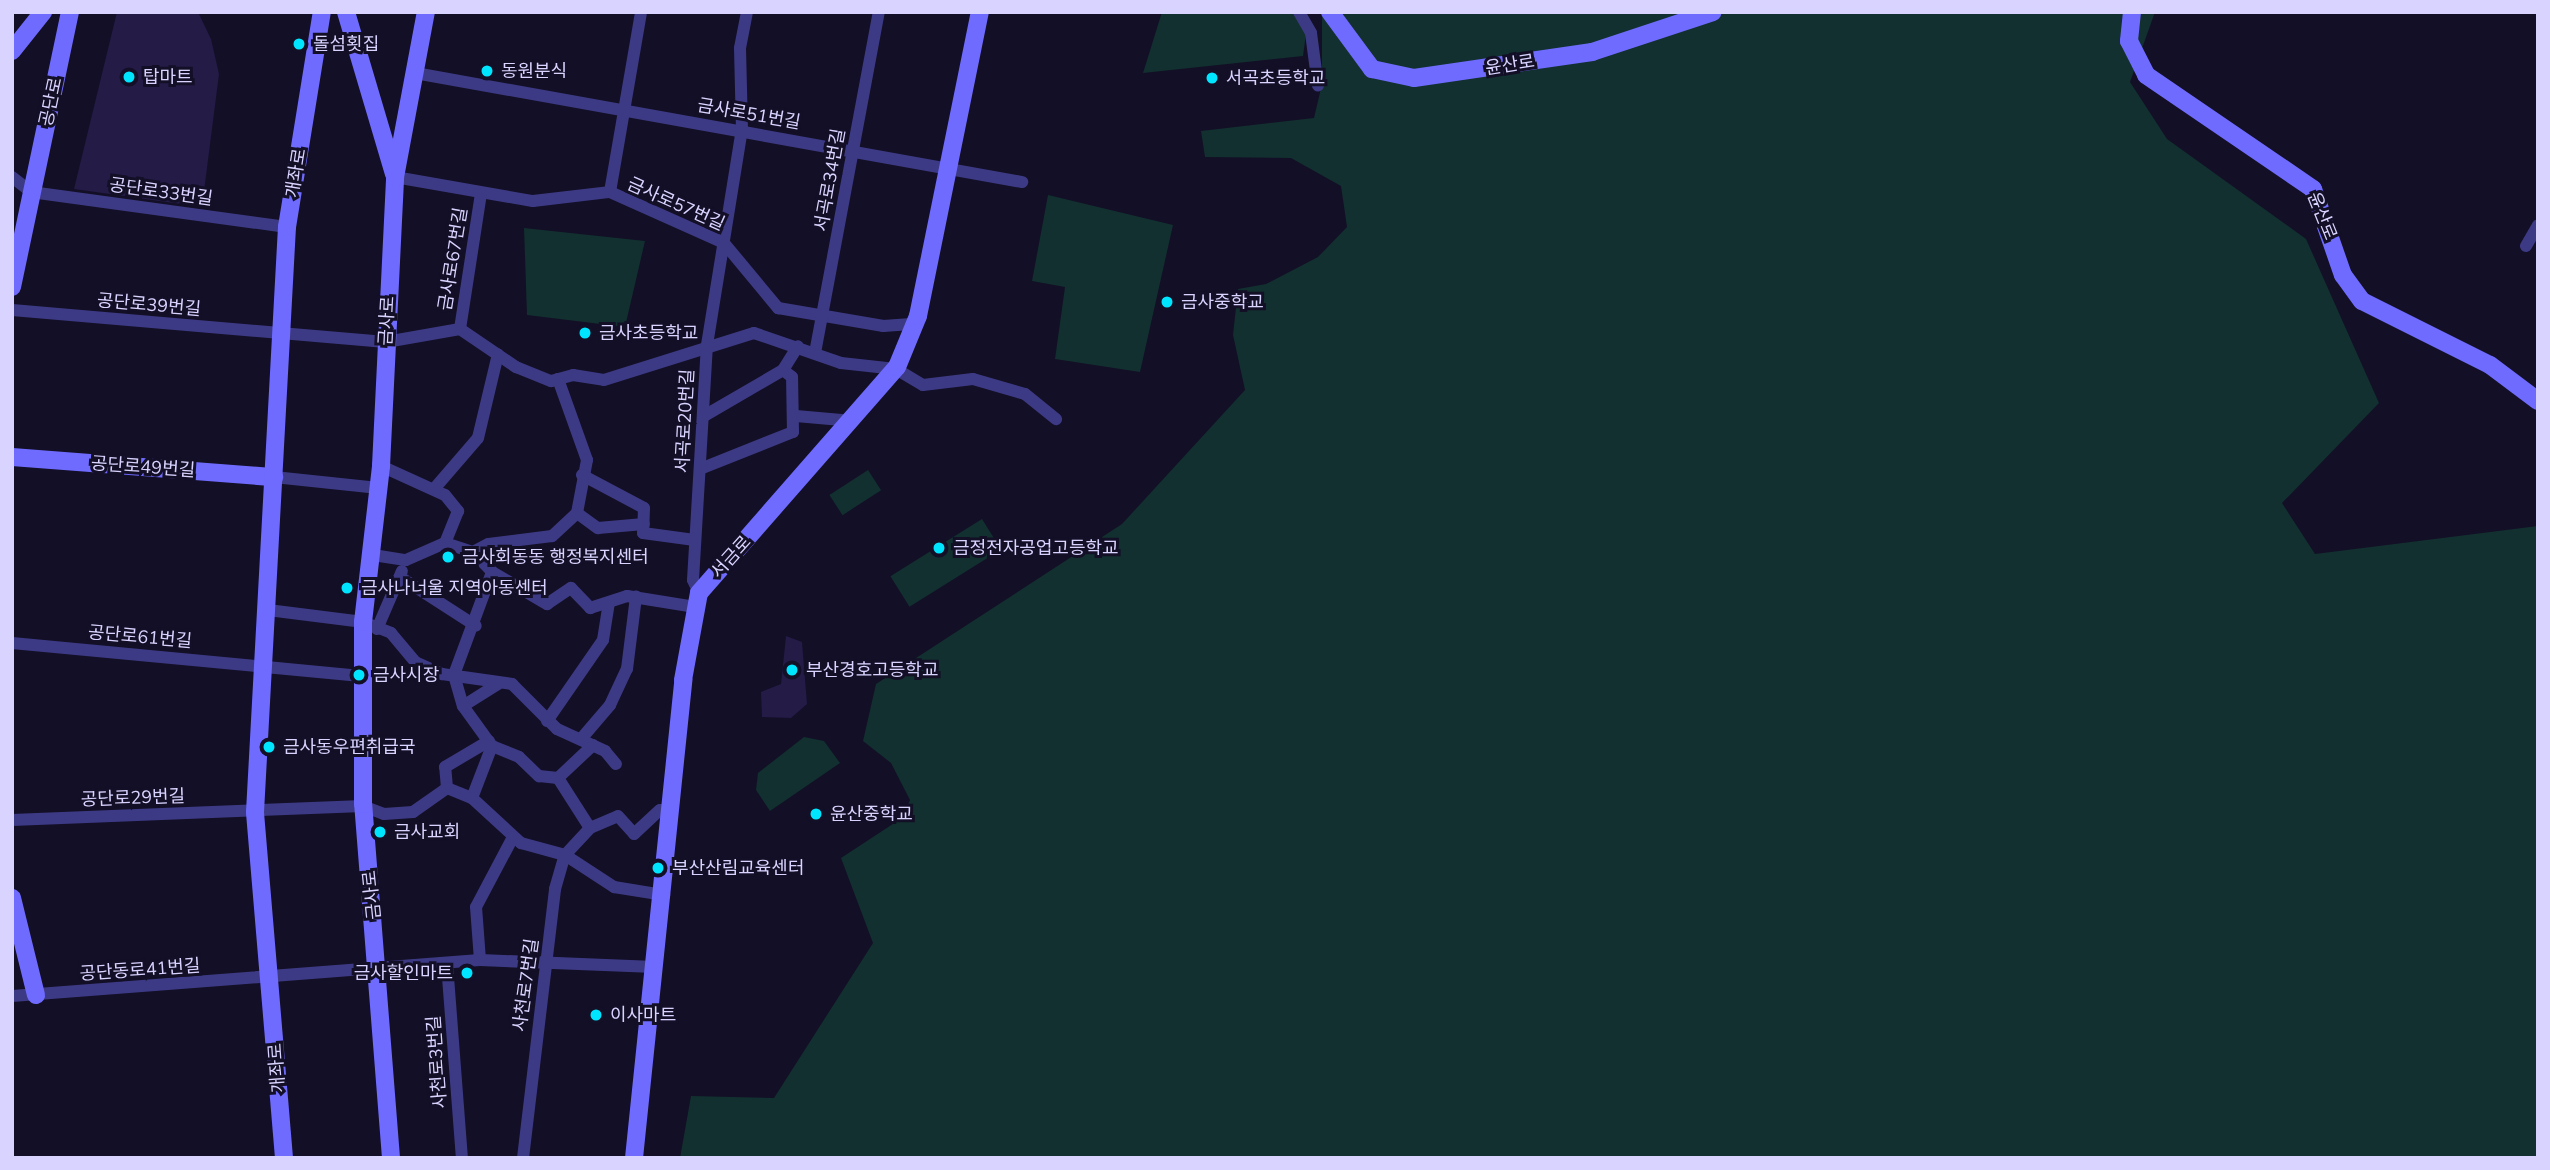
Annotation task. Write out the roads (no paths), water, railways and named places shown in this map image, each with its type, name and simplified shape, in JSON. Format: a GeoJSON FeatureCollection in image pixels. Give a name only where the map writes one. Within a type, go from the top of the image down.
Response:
{"type":"FeatureCollection","features":[{"type":"Feature","properties":{"kind":"street"},"geometry":{"type":"LineString","coordinates":[[12,51],[43,12]]}},
{"type":"Feature","properties":{"kind":"street","name":"공단로"},"geometry":{"type":"LineString","coordinates":[[12,287],[70,12]]}},
{"type":"Feature","properties":{"kind":"street","name":"개좌로"},"geometry":{"type":"LineString","coordinates":[[284,1158],[255,811],[287,227],[322,12]]}},
{"type":"Feature","properties":{"kind":"street","name":"금사로"},"geometry":{"type":"LineString","coordinates":[[346,12],[395,177]]}},
{"type":"Feature","properties":{"kind":"street","name":"금사로"},"geometry":{"type":"LineString","coordinates":[[391,1158],[379,971],[363,806],[363,676],[370,625],[381,466],[395,177],[426,12]]}},
{"type":"Feature","properties":{"kind":"street"},"geometry":{"type":"LineString","coordinates":[[610,192],[641,12]]}},
{"type":"Feature","properties":{"kind":"street","name":"서곡로20번길"},"geometry":{"type":"LineString","coordinates":[[697,600],[693,580],[707,345],[742,130],[740,48],[747,12]]}},
{"type":"Feature","properties":{"kind":"street","name":"서곡로34번길"},"geometry":{"type":"LineString","coordinates":[[815,353],[825,319],[852,152],[879,12]]}},
{"type":"Feature","properties":{"kind":"street","name":"서금로"},"geometry":{"type":"LineString","coordinates":[[697,600],[896,369],[915,324],[950,169],[980,12]]}},
{"type":"Feature","properties":{"kind":"street"},"geometry":{"type":"LineString","coordinates":[[1299,12],[1311,33],[1318,86]]}},
{"type":"Feature","properties":{"kind":"street","name":"윤산로"},"geometry":{"type":"LineString","coordinates":[[1330,12],[1372,69],[1414,78],[1592,52],[1713,12]]}},
{"type":"Feature","properties":{"kind":"street","name":"윤산로"},"geometry":{"type":"LineString","coordinates":[[2132,12],[2129,41],[2146,75],[2314,189],[2343,275],[2362,301],[2490,365],[2538,401]]}},
{"type":"Feature","properties":{"kind":"street","name":"금사로51번길"},"geometry":{"type":"LineString","coordinates":[[415,73],[1022,182]]}},
{"type":"Feature","properties":{"kind":"street"},"geometry":{"type":"LineString","coordinates":[[376,116],[407,113]]}},
{"type":"Feature","properties":{"kind":"street"},"geometry":{"type":"LineString","coordinates":[[12,177],[31,192]]}},
{"type":"Feature","properties":{"kind":"street","name":"금사로57번길"},"geometry":{"type":"LineString","coordinates":[[395,177],[533,201],[610,192],[724,243],[778,308],[825,319],[915,324]]}},
{"type":"Feature","properties":{"kind":"street","name":"공단로33번길"},"geometry":{"type":"LineString","coordinates":[[31,192],[287,227]]}},
{"type":"Feature","properties":{"kind":"street","name":"금사로67번길"},"geometry":{"type":"LineString","coordinates":[[460,329],[481,194]]}},
{"type":"Feature","properties":{"kind":"street"},"geometry":{"type":"LineString","coordinates":[[2526,246],[2538,225]]}},
{"type":"Feature","properties":{"kind":"street","name":"공단로39번길"},"geometry":{"type":"LineString","coordinates":[[12,310],[282,335]]}},
{"type":"Feature","properties":{"kind":"street","name":"금사로67번길"},"geometry":{"type":"LineString","coordinates":[[386,342],[460,329],[534,376],[604,380],[707,345],[754,333],[841,363],[896,369]]}},
{"type":"Feature","properties":{"kind":"street"},"geometry":{"type":"LineString","coordinates":[[282,335],[386,342]]}},
{"type":"Feature","properties":{"kind":"street"},"geometry":{"type":"LineString","coordinates":[[704,416],[783,370],[798,346]]}},
{"type":"Feature","properties":{"kind":"street"},"geometry":{"type":"LineString","coordinates":[[434,489],[478,438],[498,354]]}},
{"type":"Feature","properties":{"kind":"street"},"geometry":{"type":"LineString","coordinates":[[896,369],[923,385],[973,379],[1025,394],[1056,419]]}},
{"type":"Feature","properties":{"kind":"street"},"geometry":{"type":"LineString","coordinates":[[700,469],[793,432],[796,416],[792,377],[783,370]]}},
{"type":"Feature","properties":{"kind":"street"},"geometry":{"type":"LineString","coordinates":[[473,552],[488,544],[552,537],[577,513],[582,475],[587,460],[558,379]]}},
{"type":"Feature","properties":{"kind":"street"},"geometry":{"type":"LineString","coordinates":[[796,416],[853,421]]}},
{"type":"Feature","properties":{"kind":"street","name":"공단로49번길"},"geometry":{"type":"LineString","coordinates":[[12,457],[274,477]]}},
{"type":"Feature","properties":{"kind":"street"},"geometry":{"type":"LineString","coordinates":[[381,466],[434,489],[458,511],[445,543]]}},
{"type":"Feature","properties":{"kind":"street"},"geometry":{"type":"LineString","coordinates":[[582,475],[644,508],[644,528]]}},
{"type":"Feature","properties":{"kind":"street"},"geometry":{"type":"LineString","coordinates":[[274,477],[378,488]]}},
{"type":"Feature","properties":{"kind":"street"},"geometry":{"type":"LineString","coordinates":[[577,513],[598,528],[644,528],[695,540]]}},
{"type":"Feature","properties":{"kind":"street"},"geometry":{"type":"LineString","coordinates":[[373,555],[406,560],[445,543],[473,552],[492,572],[547,604],[571,588],[590,608],[609,601],[636,597],[697,600],[671,811],[635,1158]]}},
{"type":"Feature","properties":{"kind":"street"},"geometry":{"type":"LineString","coordinates":[[370,625],[400,577],[406,560]]}},
{"type":"Feature","properties":{"kind":"street"},"geometry":{"type":"LineString","coordinates":[[492,572],[476,626],[454,675],[463,706],[491,743],[519,757],[539,776],[558,778]]}},
{"type":"Feature","properties":{"kind":"street"},"geometry":{"type":"LineString","coordinates":[[400,577],[476,626]]}},
{"type":"Feature","properties":{"kind":"street"},"geometry":{"type":"LineString","coordinates":[[558,778],[587,742],[610,705],[627,669],[636,597]]}},
{"type":"Feature","properties":{"kind":"street"},"geometry":{"type":"LineString","coordinates":[[547,721],[603,640],[609,601]]}},
{"type":"Feature","properties":{"kind":"street"},"geometry":{"type":"LineString","coordinates":[[268,610],[370,625],[391,633],[415,662],[454,675],[498,684],[512,684],[547,721],[587,742],[616,764]]}},
{"type":"Feature","properties":{"kind":"street","name":"공단로61번길"},"geometry":{"type":"LineString","coordinates":[[12,643],[265,665]]}},
{"type":"Feature","properties":{"kind":"street"},"geometry":{"type":"LineString","coordinates":[[265,665],[363,676]]}},
{"type":"Feature","properties":{"kind":"street"},"geometry":{"type":"LineString","coordinates":[[463,706],[498,684]]}},
{"type":"Feature","properties":{"kind":"street"},"geometry":{"type":"LineString","coordinates":[[447,788],[445,767],[491,743]]}},
{"type":"Feature","properties":{"kind":"street"},"geometry":{"type":"LineString","coordinates":[[472,798],[491,743]]}},
{"type":"Feature","properties":{"kind":"street"},"geometry":{"type":"LineString","coordinates":[[558,778],[590,828]]}},
{"type":"Feature","properties":{"kind":"street"},"geometry":{"type":"LineString","coordinates":[[447,788],[472,798],[513,837],[565,855],[614,887],[664,895]]}},
{"type":"Feature","properties":{"kind":"street"},"geometry":{"type":"LineString","coordinates":[[255,811],[363,806],[384,814],[414,812],[447,788]]}},
{"type":"Feature","properties":{"kind":"street"},"geometry":{"type":"LineString","coordinates":[[565,855],[590,828],[618,816],[634,834],[660,810],[671,811]]}},
{"type":"Feature","properties":{"kind":"street","name":"공단로29번길"},"geometry":{"type":"LineString","coordinates":[[12,820],[255,811]]}},
{"type":"Feature","properties":{"kind":"street"},"geometry":{"type":"LineString","coordinates":[[480,960],[476,907],[513,837]]}},
{"type":"Feature","properties":{"kind":"street","name":"사천로7번길"},"geometry":{"type":"LineString","coordinates":[[523,1158],[548,959],[565,855]]}},
{"type":"Feature","properties":{"kind":"street"},"geometry":{"type":"LineString","coordinates":[[12,898],[36,995]]}},
{"type":"Feature","properties":{"kind":"street"},"geometry":{"type":"LineString","coordinates":[[271,979],[480,960],[548,959],[655,967]]}},
{"type":"Feature","properties":{"kind":"street","name":"사천로3번길"},"geometry":{"type":"LineString","coordinates":[[447,964],[462,1158]]}},
{"type":"Feature","properties":{"kind":"street","name":"공단동로41번길"},"geometry":{"type":"LineString","coordinates":[[12,996],[271,979]]}},
{"type":"Feature","properties":{"kind":"place","name":"돌섬횟집"},"geometry":{"type":"Point","coordinates":[299,44]}},
{"type":"Feature","properties":{"kind":"place","name":"동원분식"},"geometry":{"type":"Point","coordinates":[487,71]}},
{"type":"Feature","properties":{"kind":"place","name":"탑마트"},"geometry":{"type":"Point","coordinates":[129,77]}},
{"type":"Feature","properties":{"kind":"place","name":"서곡초등학교"},"geometry":{"type":"Point","coordinates":[1212,78]}},
{"type":"Feature","properties":{"kind":"place","name":"금사중학교"},"geometry":{"type":"Point","coordinates":[1167,302]}},
{"type":"Feature","properties":{"kind":"place","name":"금사초등학교"},"geometry":{"type":"Point","coordinates":[585,333]}},
{"type":"Feature","properties":{"kind":"place","name":"금정전자공업고등학교"},"geometry":{"type":"Point","coordinates":[939,548]}},
{"type":"Feature","properties":{"kind":"place","name":"금사회동동 행정복지센터"},"geometry":{"type":"Point","coordinates":[448,557]}},
{"type":"Feature","properties":{"kind":"place","name":"금사나너울 지역아동센터"},"geometry":{"type":"Point","coordinates":[347,588]}},
{"type":"Feature","properties":{"kind":"place","name":"부산경호고등학교"},"geometry":{"type":"Point","coordinates":[792,670]}},
{"type":"Feature","properties":{"kind":"place","name":"금사시장"},"geometry":{"type":"Point","coordinates":[359,675]}},
{"type":"Feature","properties":{"kind":"place","name":"금사동우편취급국"},"geometry":{"type":"Point","coordinates":[269,747]}},
{"type":"Feature","properties":{"kind":"place","name":"윤산중학교"},"geometry":{"type":"Point","coordinates":[816,814]}},
{"type":"Feature","properties":{"kind":"place","name":"금사교회"},"geometry":{"type":"Point","coordinates":[380,832]}},
{"type":"Feature","properties":{"kind":"place","name":"부산산림교육센터"},"geometry":{"type":"Point","coordinates":[658,868]}},
{"type":"Feature","properties":{"kind":"place","name":"금사할인마트"},"geometry":{"type":"Point","coordinates":[467,973]}},
{"type":"Feature","properties":{"kind":"place","name":"이사마트"},"geometry":{"type":"Point","coordinates":[596,1015]}}]}
